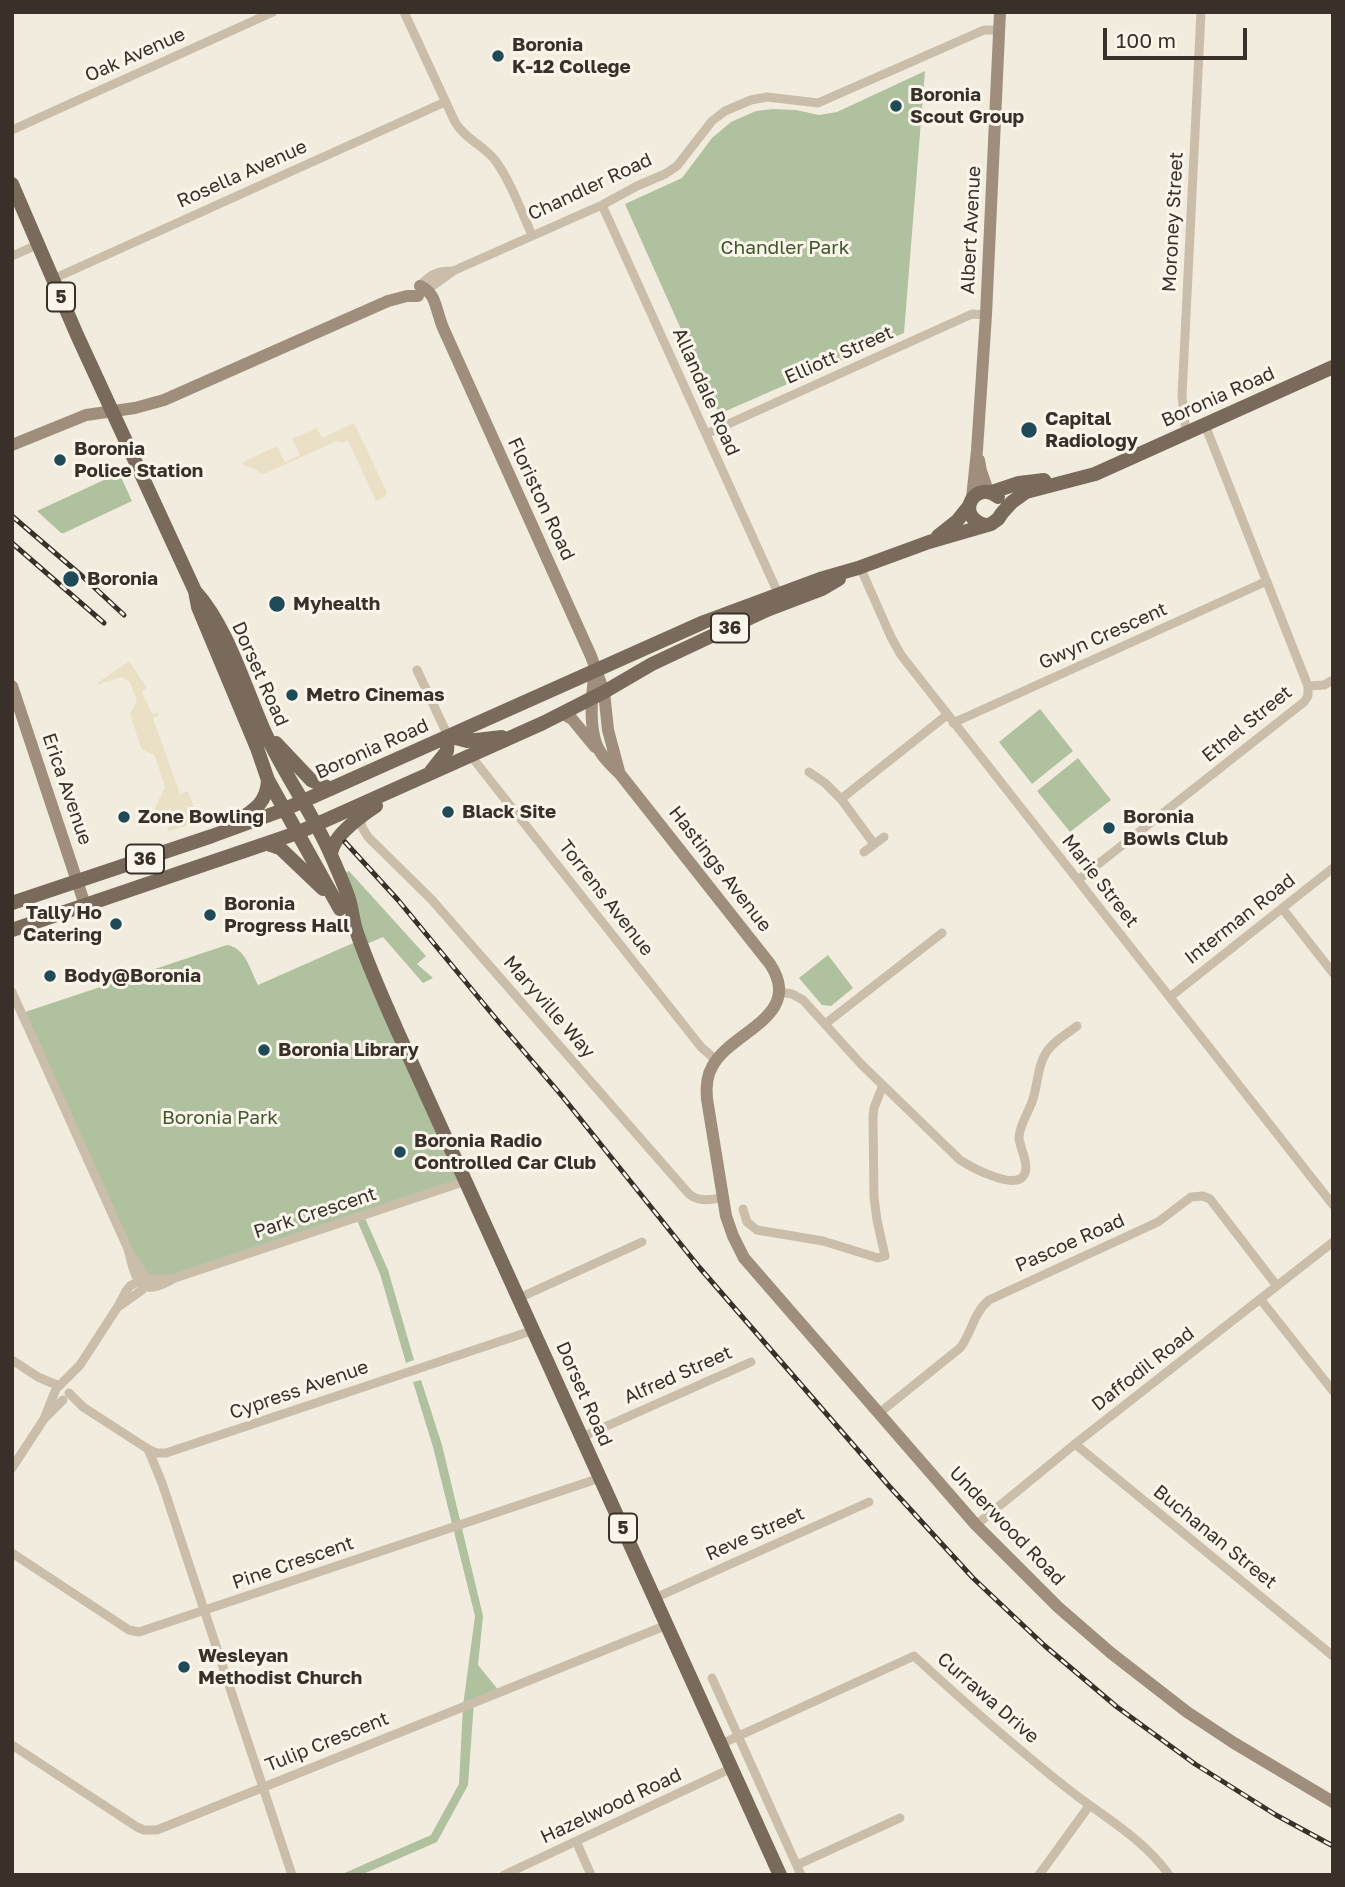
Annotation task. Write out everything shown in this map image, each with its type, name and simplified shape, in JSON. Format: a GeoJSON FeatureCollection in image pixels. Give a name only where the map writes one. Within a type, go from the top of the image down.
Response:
{"type":"FeatureCollection","features":[{"type":"Feature","properties":{"kind":"main road","name":"Albert Avenue"},"geometry":{"type":"LineString","coordinates":[[971,502],[986,315],[1000,12]]}},
{"type":"Feature","properties":{"kind":"main road","name":"Dorset Road"},"geometry":{"type":"LineString","coordinates":[[12,184],[195,591],[198,607],[268,780],[340,909]]}},
{"type":"Feature","properties":{"kind":"main road","name":"Chandler Road"},"geometry":{"type":"LineString","coordinates":[[13,443],[86,415],[135,408],[164,400],[388,301],[422,290]]}},
{"type":"Feature","properties":{"kind":"main road","name":"Floriston Road"},"geometry":{"type":"LineString","coordinates":[[422,290],[425,301],[439,317],[596,669]]}},
{"type":"Feature","properties":{"kind":"main road","name":"Boronia Road"},"geometry":{"type":"LineString","coordinates":[[1002,513],[1026,492],[1095,474],[1333,367]]}},
{"type":"Feature","properties":{"kind":"main road","name":"Albert Avenue"},"geometry":{"type":"LineString","coordinates":[[977,450],[981,471],[990,492]]}},
{"type":"Feature","properties":{"kind":"main road","name":"Boronia Road"},"geometry":{"type":"LineString","coordinates":[[990,492],[1019,483],[1080,478]]}},
{"type":"Feature","properties":{"kind":"main road"},"geometry":{"type":"LineString","coordinates":[[990,492],[998,497],[1002,504],[1002,513]]}},
{"type":"Feature","properties":{"kind":"main road","name":"36"},"geometry":{"type":"LineString","coordinates":[[971,502],[979,493],[990,492]]}},
{"type":"Feature","properties":{"kind":"main road","name":"Boronia Road"},"geometry":{"type":"LineString","coordinates":[[929,542],[957,521],[971,502]]}},
{"type":"Feature","properties":{"kind":"main road"},"geometry":{"type":"LineString","coordinates":[[971,502],[974,519],[985,524]]}},
{"type":"Feature","properties":{"kind":"main road","name":"36"},"geometry":{"type":"LineString","coordinates":[[985,524],[995,522],[1002,513]]}},
{"type":"Feature","properties":{"kind":"main road","name":"Boronia Road"},"geometry":{"type":"LineString","coordinates":[[12,903],[284,810],[704,622],[778,593],[985,524]]}},
{"type":"Feature","properties":{"kind":"main road","name":"Boronia Road"},"geometry":{"type":"LineString","coordinates":[[12,930],[317,825],[543,723],[652,664],[767,610],[822,589],[859,567]]}},
{"type":"Feature","properties":{"kind":"main road","name":"Dorset Road"},"geometry":{"type":"LineString","coordinates":[[195,591],[206,603],[237,664],[263,729],[331,854],[350,902],[355,928],[382,995],[780,1875]]}},
{"type":"Feature","properties":{"kind":"main road","name":"Hastings Avenue"},"geometry":{"type":"LineString","coordinates":[[596,669],[604,692],[608,730],[621,774]]}},
{"type":"Feature","properties":{"kind":"main road"},"geometry":{"type":"LineString","coordinates":[[596,669],[590,699],[594,734],[600,752]]}},
{"type":"Feature","properties":{"kind":"main road","name":"Erica Avenue"},"geometry":{"type":"LineString","coordinates":[[12,686],[85,905]]}},
{"type":"Feature","properties":{"kind":"main road"},"geometry":{"type":"LineString","coordinates":[[531,699],[543,723]]}},
{"type":"Feature","properties":{"kind":"main road","name":"Hastings Avenue"},"geometry":{"type":"LineString","coordinates":[[562,713],[572,719],[621,774],[771,964],[777,975],[779,992]]}},
{"type":"Feature","properties":{"kind":"main road"},"geometry":{"type":"LineString","coordinates":[[263,729],[311,780],[331,789]]}},
{"type":"Feature","properties":{"kind":"main road"},"geometry":{"type":"LineString","coordinates":[[428,775],[447,751],[448,736],[467,740],[514,736]]}},
{"type":"Feature","properties":{"kind":"main road"},"geometry":{"type":"LineString","coordinates":[[212,836],[247,816],[267,792],[268,780]]}},
{"type":"Feature","properties":{"kind":"main road","name":"Boronia Road"},"geometry":{"type":"LineString","coordinates":[[331,854],[332,845],[338,837],[360,817],[406,786]]}},
{"type":"Feature","properties":{"kind":"main road","name":"Dorset Road"},"geometry":{"type":"LineString","coordinates":[[268,844],[275,845],[288,855],[314,880],[355,928]]}},
{"type":"Feature","properties":{"kind":"main road"},"geometry":{"type":"LineString","coordinates":[[724,1202],[707,1099],[709,1072],[726,1050],[765,1020],[775,1006],[779,992]]}},
{"type":"Feature","properties":{"kind":"main road","name":"Underwood Road"},"geometry":{"type":"LineString","coordinates":[[724,1202],[733,1236],[744,1258],[976,1525],[1058,1607],[1131,1668],[1212,1729],[1333,1802]]}},
{"type":"Feature","properties":{"kind":"street","name":"Oak Avenue"},"geometry":{"type":"LineString","coordinates":[[12,130],[273,12]]}},
{"type":"Feature","properties":{"kind":"street"},"geometry":{"type":"LineString","coordinates":[[404,12],[461,132],[489,154],[501,169],[531,235]]}},
{"type":"Feature","properties":{"kind":"street","name":"Moroney Street"},"geometry":{"type":"LineString","coordinates":[[1186,433],[1182,396],[1201,12]]}},
{"type":"Feature","properties":{"kind":"street","name":"Chandler Road"},"geometry":{"type":"LineString","coordinates":[[422,290],[432,275],[440,271],[453,271],[665,174],[677,166],[712,121],[738,105],[767,97],[818,103],[984,30],[999,30]]}},
{"type":"Feature","properties":{"kind":"street","name":"Rosella Avenue"},"geometry":{"type":"LineString","coordinates":[[53,279],[445,102]]}},
{"type":"Feature","properties":{"kind":"street","name":"Allandale Road"},"geometry":{"type":"LineString","coordinates":[[602,205],[778,593]]}},
{"type":"Feature","properties":{"kind":"street"},"geometry":{"type":"LineString","coordinates":[[12,256],[39,244]]}},
{"type":"Feature","properties":{"kind":"street","name":"Elliott Street"},"geometry":{"type":"LineString","coordinates":[[706,434],[972,314],[986,315]]}},
{"type":"Feature","properties":{"kind":"street","name":"Ethel Street"},"geometry":{"type":"LineString","coordinates":[[1078,880],[1304,702],[1308,696],[1308,686],[1205,425]]}},
{"type":"Feature","properties":{"kind":"street","name":"Marie Street"},"geometry":{"type":"LineString","coordinates":[[859,567],[901,655],[1333,1205]]}},
{"type":"Feature","properties":{"kind":"street","name":"Gwyn Crescent"},"geometry":{"type":"LineString","coordinates":[[953,723],[1267,581]]}},
{"type":"Feature","properties":{"kind":"street"},"geometry":{"type":"LineString","coordinates":[[417,670],[448,736]]}},
{"type":"Feature","properties":{"kind":"street"},"geometry":{"type":"LineString","coordinates":[[1308,686],[1324,685],[1333,680]]}},
{"type":"Feature","properties":{"kind":"street"},"geometry":{"type":"LineString","coordinates":[[841,799],[947,715]]}},
{"type":"Feature","properties":{"kind":"street","name":"Torrens Avenue"},"geometry":{"type":"LineString","coordinates":[[471,756],[701,1047],[716,1060]]}},
{"type":"Feature","properties":{"kind":"street"},"geometry":{"type":"LineString","coordinates":[[809,772],[841,799],[874,844]]}},
{"type":"Feature","properties":{"kind":"street","name":"Maryville Way"},"geometry":{"type":"LineString","coordinates":[[360,817],[368,838],[432,900],[690,1194],[697,1199],[724,1202]]}},
{"type":"Feature","properties":{"kind":"street"},"geometry":{"type":"LineString","coordinates":[[864,852],[884,837]]}},
{"type":"Feature","properties":{"kind":"street","name":"Interman Road"},"geometry":{"type":"LineString","coordinates":[[1170,997],[1333,868]]}},
{"type":"Feature","properties":{"kind":"street"},"geometry":{"type":"LineString","coordinates":[[1282,908],[1333,973]]}},
{"type":"Feature","properties":{"kind":"street"},"geometry":{"type":"LineString","coordinates":[[825,1024],[942,933]]}},
{"type":"Feature","properties":{"kind":"street"},"geometry":{"type":"LineString","coordinates":[[12,992],[143,1282],[130,1286],[126,1291],[12,1468]]}},
{"type":"Feature","properties":{"kind":"street"},"geometry":{"type":"LineString","coordinates":[[779,992],[799,997],[856,1059],[960,1160],[1001,1179],[1017,1181],[1026,1172],[1020,1133],[1044,1056],[1051,1046],[1077,1026]]}},
{"type":"Feature","properties":{"kind":"street"},"geometry":{"type":"LineString","coordinates":[[743,1209],[747,1222],[757,1230],[822,1241],[878,1258],[885,1256],[877,1220],[874,1186],[873,1116],[883,1085]]}},
{"type":"Feature","properties":{"kind":"street","name":"Park Crescent"},"geometry":{"type":"LineString","coordinates":[[143,1282],[156,1288],[175,1278],[466,1181]]}},
{"type":"Feature","properties":{"kind":"street","name":"Pascoe Road"},"geometry":{"type":"LineString","coordinates":[[878,1414],[960,1348],[976,1315],[989,1300],[1157,1222],[1195,1196],[1203,1196],[1212,1202],[1277,1286]]}},
{"type":"Feature","properties":{"kind":"street"},"geometry":{"type":"LineString","coordinates":[[519,1298],[642,1242]]}},
{"type":"Feature","properties":{"kind":"street","name":"Daffodil Road"},"geometry":{"type":"LineString","coordinates":[[976,1525],[1333,1242]]}},
{"type":"Feature","properties":{"kind":"street"},"geometry":{"type":"LineString","coordinates":[[1261,1300],[1333,1391]]}},
{"type":"Feature","properties":{"kind":"street","name":"Cypress Avenue"},"geometry":{"type":"LineString","coordinates":[[152,1451],[171,1452],[534,1330]]}},
{"type":"Feature","properties":{"kind":"street"},"geometry":{"type":"LineString","coordinates":[[12,1360],[152,1451],[292,1875]]}},
{"type":"Feature","properties":{"kind":"street","name":"Alfred Street"},"geometry":{"type":"LineString","coordinates":[[582,1437],[751,1362]]}},
{"type":"Feature","properties":{"kind":"street","name":"Buchanan Street"},"geometry":{"type":"LineString","coordinates":[[1075,1444],[1333,1656]]}},
{"type":"Feature","properties":{"kind":"street","name":"Pine Crescent"},"geometry":{"type":"LineString","coordinates":[[12,1553],[132,1631],[142,1631],[600,1478]]}},
{"type":"Feature","properties":{"kind":"street","name":"Reve Street"},"geometry":{"type":"LineString","coordinates":[[655,1598],[869,1502]]}},
{"type":"Feature","properties":{"kind":"street","name":"Tulip Crescent"},"geometry":{"type":"LineString","coordinates":[[12,1745],[144,1830],[161,1828],[667,1625]]}},
{"type":"Feature","properties":{"kind":"street","name":"Currawa Drive"},"geometry":{"type":"LineString","coordinates":[[721,1744],[914,1656],[1001,1734],[1090,1806],[1140,1842],[1169,1875]]}},
{"type":"Feature","properties":{"kind":"street"},"geometry":{"type":"LineString","coordinates":[[712,1678],[802,1875]]}},
{"type":"Feature","properties":{"kind":"street","name":"Hazelwood Road"},"geometry":{"type":"LineString","coordinates":[[505,1875],[732,1768]]}},
{"type":"Feature","properties":{"kind":"street"},"geometry":{"type":"LineString","coordinates":[[1038,1875],[1090,1806]]}},
{"type":"Feature","properties":{"kind":"street"},"geometry":{"type":"LineString","coordinates":[[797,1865],[900,1818]]}},
{"type":"Feature","properties":{"kind":"street"},"geometry":{"type":"LineString","coordinates":[[576,1841],[591,1875]]}},
{"type":"Feature","properties":{"kind":"green space","name":"Chandler Park"},"geometry":{"type":"Polygon","coordinates":[[[925,71],[904,333],[719,414],[625,204],[682,178],[712,138],[731,122],[756,111],[773,109],[819,115],[837,112],[925,71]]]}},
{"type":"Feature","properties":{"kind":"green space"},"geometry":{"type":"Polygon","coordinates":[[[119,473],[132,501],[64,533],[37,511],[119,473]]]}},
{"type":"Feature","properties":{"kind":"green space"},"geometry":{"type":"Polygon","coordinates":[[[1040,709],[1073,751],[1032,784],[999,742],[1040,709]]]}},
{"type":"Feature","properties":{"kind":"green space"},"geometry":{"type":"Polygon","coordinates":[[[1078,758],[1111,800],[1070,832],[1037,791],[1078,758]]]}},
{"type":"Feature","properties":{"kind":"green space","name":"Boronia Park"},"geometry":{"type":"Polygon","coordinates":[[[349,871],[426,956],[417,964],[433,978],[423,983],[383,937],[362,946],[466,1181],[364,1216],[388,1270],[414,1360],[406,1363],[380,1274],[356,1218],[148,1284],[22,1013],[227,945],[239,950],[243,955],[258,985],[360,940],[340,875],[349,871]]]}},
{"type":"Feature","properties":{"kind":"green space"},"geometry":{"type":"Polygon","coordinates":[[[828,955],[853,988],[831,1006],[822,1005],[799,978],[828,955]]]}},
{"type":"Feature","properties":{"kind":"green space"},"geometry":{"type":"Polygon","coordinates":[[[421,1380],[442,1445],[483,1616],[478,1665],[500,1692],[474,1702],[468,1785],[437,1842],[361,1875],[340,1875],[431,1835],[459,1784],[463,1706],[475,1616],[433,1447],[413,1382],[421,1380]]]}},
{"type":"Feature","properties":{"kind":"shaded area"},"geometry":{"type":"Polygon","coordinates":[[[354,423],[387,492],[385,497],[376,501],[348,441],[337,441],[266,473],[260,474],[259,471],[244,465],[243,462],[277,446],[285,462],[300,455],[292,439],[317,428],[322,438],[354,423]]]}},
{"type":"Feature","properties":{"kind":"shaded area"},"geometry":{"type":"Polygon","coordinates":[[[129,661],[147,688],[142,692],[152,714],[159,715],[153,718],[180,794],[188,791],[199,821],[167,832],[169,826],[160,822],[155,807],[165,787],[155,756],[141,748],[130,714],[137,701],[130,682],[122,677],[97,685],[129,661]]]}},
{"type":"Feature","properties":{"kind":"railway"},"geometry":{"type":"LineString","coordinates":[[12,516],[124,615]]}},
{"type":"Feature","properties":{"kind":"railway"},"geometry":{"type":"LineString","coordinates":[[12,543],[104,623]]}},
{"type":"Feature","properties":{"kind":"railway"},"geometry":{"type":"LineString","coordinates":[[345,842],[398,900],[562,1096],[699,1267],[889,1486],[973,1578],[1045,1646],[1117,1707],[1195,1764],[1276,1815],[1333,1846]]}},
{"type":"Feature","properties":{"kind":"place","name":"Boronia K-12 College"},"geometry":{"type":"Point","coordinates":[498,56]}},
{"type":"Feature","properties":{"kind":"place","name":"Boronia Scout Group"},"geometry":{"type":"Point","coordinates":[896,106]}},
{"type":"Feature","properties":{"kind":"place","name":"Capital Radiology"},"geometry":{"type":"Point","coordinates":[1029,430]}},
{"type":"Feature","properties":{"kind":"place","name":"Boronia Police Station"},"geometry":{"type":"Point","coordinates":[60,460]}},
{"type":"Feature","properties":{"kind":"place","name":"Boronia"},"geometry":{"type":"Point","coordinates":[71,579]}},
{"type":"Feature","properties":{"kind":"place","name":"Myhealth"},"geometry":{"type":"Point","coordinates":[277,604]}},
{"type":"Feature","properties":{"kind":"place","name":"Metro Cinemas"},"geometry":{"type":"Point","coordinates":[292,695]}},
{"type":"Feature","properties":{"kind":"place","name":"Black Site"},"geometry":{"type":"Point","coordinates":[448,812]}},
{"type":"Feature","properties":{"kind":"place","name":"Zone Bowling"},"geometry":{"type":"Point","coordinates":[124,817]}},
{"type":"Feature","properties":{"kind":"place","name":"Boronia Bowls Club"},"geometry":{"type":"Point","coordinates":[1109,828]}},
{"type":"Feature","properties":{"kind":"place","name":"Boronia Progress Hall"},"geometry":{"type":"Point","coordinates":[210,915]}},
{"type":"Feature","properties":{"kind":"place","name":"Tally Ho Catering"},"geometry":{"type":"Point","coordinates":[116,924]}},
{"type":"Feature","properties":{"kind":"place","name":"Body@Boronia"},"geometry":{"type":"Point","coordinates":[50,976]}},
{"type":"Feature","properties":{"kind":"place","name":"Boronia Library"},"geometry":{"type":"Point","coordinates":[264,1050]}},
{"type":"Feature","properties":{"kind":"place","name":"Boronia Radio Controlled Car Club"},"geometry":{"type":"Point","coordinates":[400,1152]}},
{"type":"Feature","properties":{"kind":"place","name":"Wesleyan Methodist Church"},"geometry":{"type":"Point","coordinates":[184,1667]}}]}
